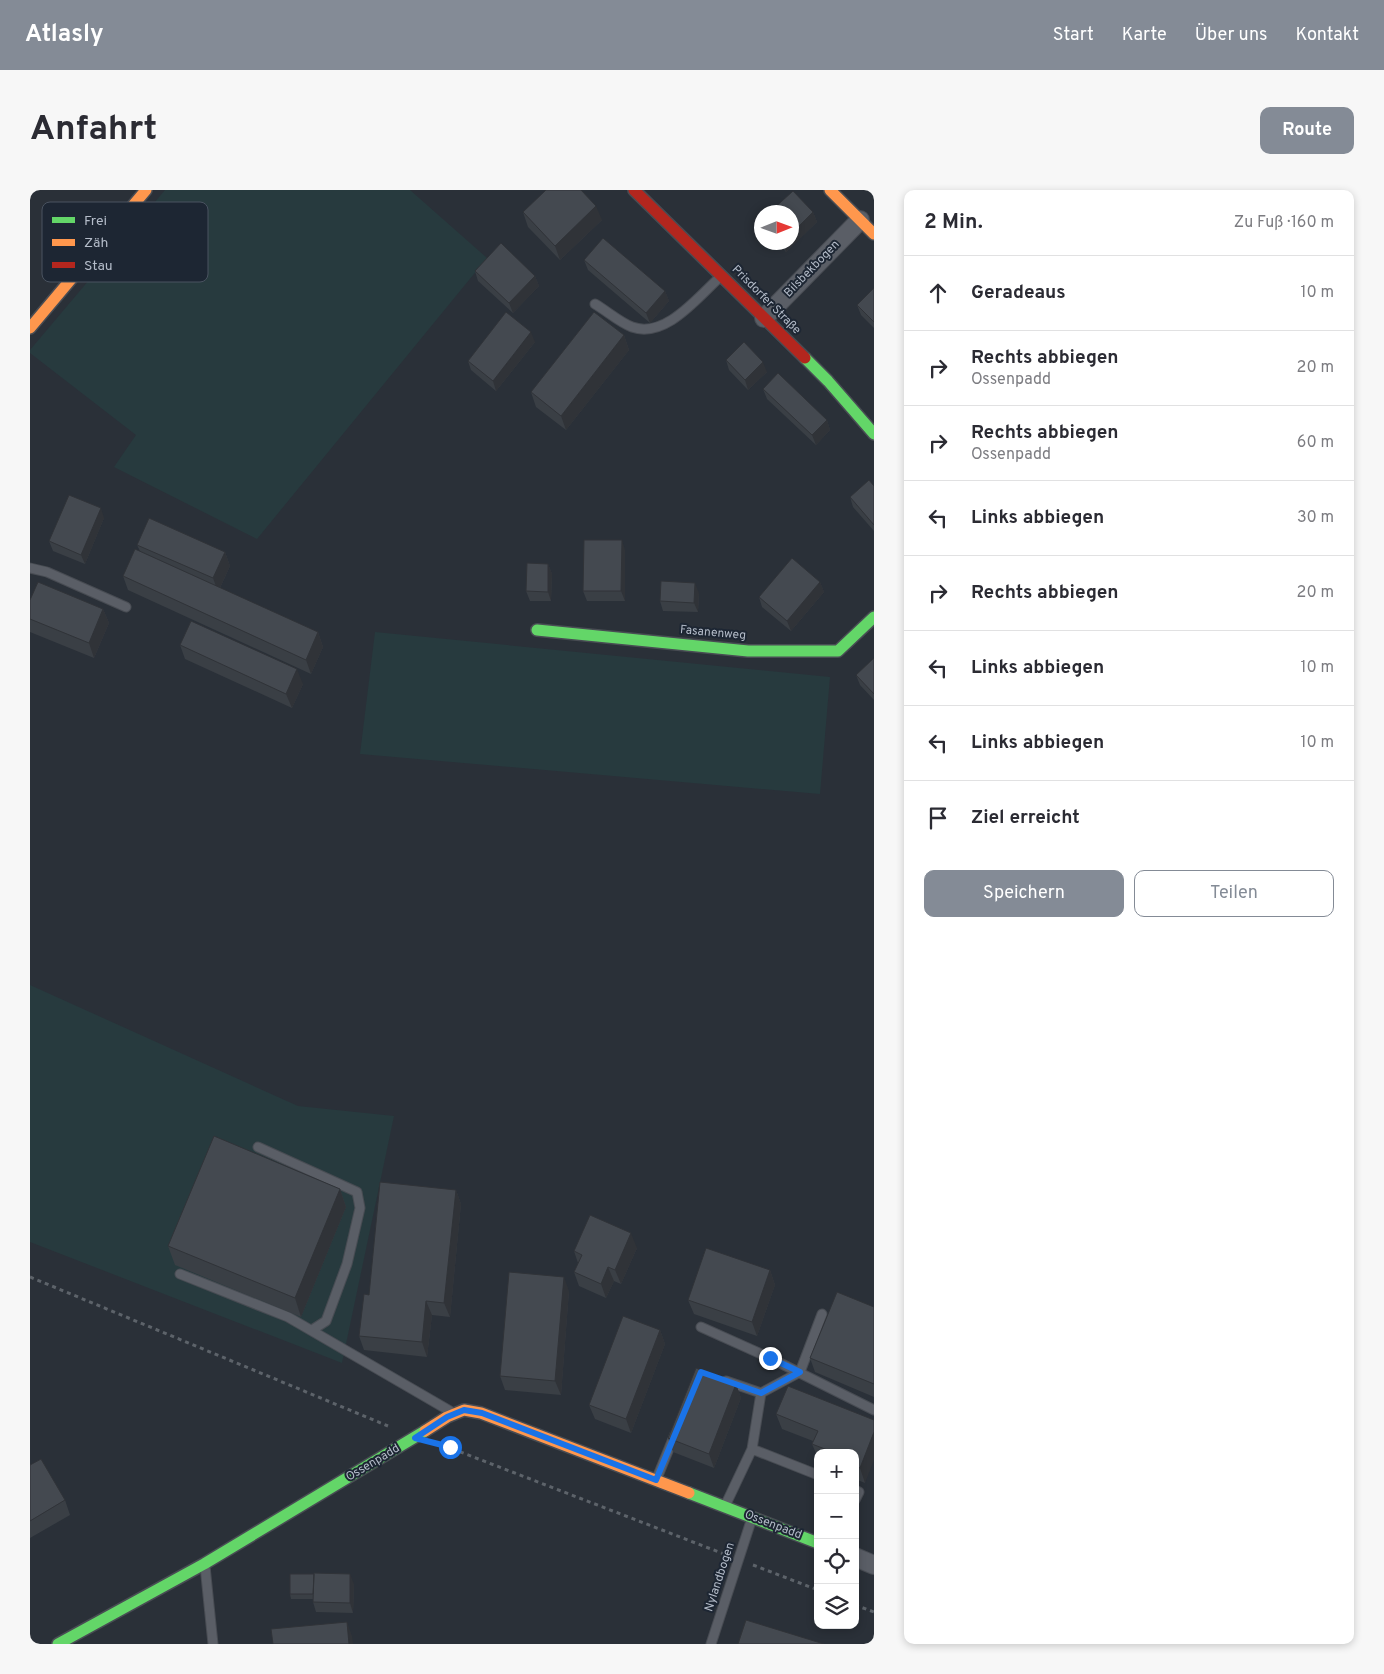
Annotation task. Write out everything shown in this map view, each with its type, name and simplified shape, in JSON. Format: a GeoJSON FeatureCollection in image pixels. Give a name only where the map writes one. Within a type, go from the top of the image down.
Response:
{"type":"FeatureCollection","features":[{"type":"Feature","properties":{"kind":"street"},"geometry":{"type":"LineString","coordinates":[[136,202],[146,190]]}},
{"type":"Feature","properties":{"kind":"street","name":"Prisdorfer Straße"},"geometry":{"type":"LineString","coordinates":[[634,190],[828,381],[874,434]]}},
{"type":"Feature","properties":{"kind":"street"},"geometry":{"type":"LineString","coordinates":[[830,190],[874,234]]}},
{"type":"Feature","properties":{"kind":"street","name":"Bilsbekbogen"},"geometry":{"type":"LineString","coordinates":[[764,318],[860,220]]}},
{"type":"Feature","properties":{"kind":"street"},"geometry":{"type":"LineString","coordinates":[[30,328],[69,282]]}},
{"type":"Feature","properties":{"kind":"street","name":"Fasanenweg"},"geometry":{"type":"LineString","coordinates":[[536,630],[748,651],[838,652],[874,617]]}},
{"type":"Feature","properties":{"kind":"street","name":"Ossenpadd"},"geometry":{"type":"LineString","coordinates":[[58,1644],[204,1564],[447,1417],[464,1410],[482,1413],[814,1541]]}},
{"type":"Feature","properties":{"kind":"street"},"geometry":{"type":"LineString","coordinates":[[859,1559],[874,1565]]}},
{"type":"Feature","properties":{"kind":"lane"},"geometry":{"type":"LineString","coordinates":[[595,304],[631,326],[645,330],[662,326],[676,318],[721,276]]}},
{"type":"Feature","properties":{"kind":"lane"},"geometry":{"type":"LineString","coordinates":[[30,568],[47,572],[126,607]]}},
{"type":"Feature","properties":{"kind":"lane"},"geometry":{"type":"LineString","coordinates":[[258,1148],[357,1192],[360,1208],[348,1264],[326,1321],[312,1330]]}},
{"type":"Feature","properties":{"kind":"lane"},"geometry":{"type":"LineString","coordinates":[[180,1274],[288,1317],[455,1414]]}},
{"type":"Feature","properties":{"kind":"lane"},"geometry":{"type":"LineString","coordinates":[[718,1378],[761,1393],[800,1372],[822,1314]]}},
{"type":"Feature","properties":{"kind":"lane"},"geometry":{"type":"LineString","coordinates":[[701,1327],[800,1372],[874,1410]]}},
{"type":"Feature","properties":{"kind":"lane"},"geometry":{"type":"LineString","coordinates":[[725,1506],[752,1448],[761,1393]]}},
{"type":"Feature","properties":{"kind":"lane"},"geometry":{"type":"LineString","coordinates":[[656,1480],[678,1426]]}},
{"type":"Feature","properties":{"kind":"lane"},"geometry":{"type":"LineString","coordinates":[[752,1448],[814,1473]]}},
{"type":"Feature","properties":{"kind":"lane","name":"Nylandbogen"},"geometry":{"type":"LineString","coordinates":[[711,1644],[752,1518]]}},
{"type":"Feature","properties":{"kind":"lane"},"geometry":{"type":"LineString","coordinates":[[204,1564],[214,1644]]}},
{"type":"Feature","properties":{"kind":"path"},"geometry":{"type":"LineString","coordinates":[[30,1277],[415,1438],[450,1447],[814,1588]]}},
{"type":"Feature","properties":{"kind":"path"},"geometry":{"type":"LineString","coordinates":[[859,1606],[874,1612]]}},
{"type":"Feature","properties":{"kind":"green space"},"geometry":{"type":"Polygon","coordinates":[[[165,190],[410,190],[487,258],[257,539],[114,467],[136,435],[30,353],[30,350],[87,282],[208,282],[208,202],[155,202],[165,190]]]}},
{"type":"Feature","properties":{"kind":"green space"},"geometry":{"type":"Polygon","coordinates":[[[375,632],[830,677],[820,794],[360,754],[375,632]]]}},
{"type":"Feature","properties":{"kind":"green space"},"geometry":{"type":"Polygon","coordinates":[[[30,985],[298,1106],[394,1116],[342,1363],[30,1242],[30,985]]]}},
{"type":"Feature","properties":{"kind":"building"},"geometry":{"type":"Polygon","coordinates":[[[546,190],[581,190],[596,206],[555,246],[523,212],[546,190]]]}},
{"type":"Feature","properties":{"kind":"building"},"geometry":{"type":"Polygon","coordinates":[[[793,191],[813,212],[799,226],[799,205],[778,205],[793,191]]]}},
{"type":"Feature","properties":{"kind":"building"},"geometry":{"type":"Polygon","coordinates":[[[603,238],[665,291],[646,313],[584,260],[603,238]]]}},
{"type":"Feature","properties":{"kind":"building"},"geometry":{"type":"Polygon","coordinates":[[[501,243],[535,276],[509,303],[475,271],[501,243]]]}},
{"type":"Feature","properties":{"kind":"building"},"geometry":{"type":"Polygon","coordinates":[[[874,288],[874,322],[857,305],[874,288]]]}},
{"type":"Feature","properties":{"kind":"building"},"geometry":{"type":"Polygon","coordinates":[[[506,312],[531,332],[493,381],[468,361],[506,312]]]}},
{"type":"Feature","properties":{"kind":"building"},"geometry":{"type":"Polygon","coordinates":[[[594,312],[624,335],[561,416],[531,392],[594,312]]]}},
{"type":"Feature","properties":{"kind":"building"},"geometry":{"type":"Polygon","coordinates":[[[744,342],[763,362],[745,380],[726,360],[744,342]]]}},
{"type":"Feature","properties":{"kind":"building"},"geometry":{"type":"Polygon","coordinates":[[[778,373],[827,420],[812,435],[763,389],[778,373]]]}},
{"type":"Feature","properties":{"kind":"building"},"geometry":{"type":"Polygon","coordinates":[[[869,480],[874,486],[874,525],[850,497],[869,480]]]}},
{"type":"Feature","properties":{"kind":"building"},"geometry":{"type":"Polygon","coordinates":[[[69,495],[101,508],[81,555],[49,541],[69,495]]]}},
{"type":"Feature","properties":{"kind":"building"},"geometry":{"type":"Polygon","coordinates":[[[149,518],[225,552],[213,578],[137,545],[149,518]]]}},
{"type":"Feature","properties":{"kind":"building"},"geometry":{"type":"Polygon","coordinates":[[[584,540],[622,540],[621,591],[583,591],[584,540]]]}},
{"type":"Feature","properties":{"kind":"building"},"geometry":{"type":"Polygon","coordinates":[[[135,549],[318,632],[306,660],[123,576],[135,549]]]}},
{"type":"Feature","properties":{"kind":"building"},"geometry":{"type":"Polygon","coordinates":[[[792,558],[820,582],[787,621],[759,597],[792,558]]]}},
{"type":"Feature","properties":{"kind":"building"},"geometry":{"type":"Polygon","coordinates":[[[527,563],[548,564],[548,592],[526,591],[527,563]]]}},
{"type":"Feature","properties":{"kind":"building"},"geometry":{"type":"Polygon","coordinates":[[[661,581],[695,583],[694,603],[660,601],[661,581]]]}},
{"type":"Feature","properties":{"kind":"building"},"geometry":{"type":"Polygon","coordinates":[[[38,582],[103,609],[89,643],[30,619],[30,600],[38,582]]]}},
{"type":"Feature","properties":{"kind":"building"},"geometry":{"type":"Polygon","coordinates":[[[191,621],[297,669],[286,694],[180,645],[191,621]]]}},
{"type":"Feature","properties":{"kind":"building"},"geometry":{"type":"Polygon","coordinates":[[[874,658],[874,694],[856,675],[874,658]]]}},
{"type":"Feature","properties":{"kind":"building"},"geometry":{"type":"Polygon","coordinates":[[[214,1136],[340,1189],[295,1298],[168,1246],[214,1136]]]}},
{"type":"Feature","properties":{"kind":"building"},"geometry":{"type":"Polygon","coordinates":[[[380,1182],[456,1190],[444,1303],[426,1301],[422,1342],[359,1336],[364,1294],[369,1295],[380,1182]]]}},
{"type":"Feature","properties":{"kind":"building"},"geometry":{"type":"Polygon","coordinates":[[[590,1215],[631,1233],[615,1270],[608,1267],[601,1284],[574,1272],[582,1255],[574,1251],[590,1215]]]}},
{"type":"Feature","properties":{"kind":"building"},"geometry":{"type":"Polygon","coordinates":[[[706,1248],[770,1270],[752,1322],[688,1300],[706,1248]]]}},
{"type":"Feature","properties":{"kind":"building"},"geometry":{"type":"Polygon","coordinates":[[[509,1272],[564,1277],[555,1381],[500,1376],[509,1272]]]}},
{"type":"Feature","properties":{"kind":"building"},"geometry":{"type":"Polygon","coordinates":[[[837,1292],[874,1307],[874,1384],[810,1358],[837,1292]]]}},
{"type":"Feature","properties":{"kind":"building"},"geometry":{"type":"Polygon","coordinates":[[[623,1316],[660,1330],[626,1419],[589,1405],[623,1316]]]}},
{"type":"Feature","properties":{"kind":"building"},"geometry":{"type":"Polygon","coordinates":[[[696,1368],[736,1384],[709,1454],[668,1438],[696,1368]]]}},
{"type":"Feature","properties":{"kind":"building"},"geometry":{"type":"Polygon","coordinates":[[[788,1386],[874,1420],[874,1432],[860,1468],[859,1449],[825,1449],[812,1444],[818,1431],[776,1414],[788,1386]]]}},
{"type":"Feature","properties":{"kind":"building"},"geometry":{"type":"Polygon","coordinates":[[[41,1459],[65,1500],[30,1521],[30,1465],[41,1459]]]}},
{"type":"Feature","properties":{"kind":"building"},"geometry":{"type":"Polygon","coordinates":[[[314,1573],[350,1574],[350,1603],[313,1602],[314,1573]]]}},
{"type":"Feature","properties":{"kind":"building"},"geometry":{"type":"Polygon","coordinates":[[[290,1574],[314,1574],[313,1594],[290,1594],[290,1574]]]}},
{"type":"Feature","properties":{"kind":"building"},"geometry":{"type":"Polygon","coordinates":[[[746,1620],[824,1644],[738,1644],[746,1620]]]}},
{"type":"Feature","properties":{"kind":"building"},"geometry":{"type":"Polygon","coordinates":[[[347,1622],[349,1644],[273,1644],[271,1629],[347,1622]]]}},
{"type":"Feature","properties":{"kind":"traffic: fast"},"geometry":{"type":"LineString","coordinates":[[805,358],[828,381],[874,434]]}},
{"type":"Feature","properties":{"kind":"traffic: fast"},"geometry":{"type":"LineString","coordinates":[[537,630],[748,651],[838,651],[874,617]]}},
{"type":"Feature","properties":{"kind":"traffic: fast"},"geometry":{"type":"LineString","coordinates":[[58,1644],[204,1564],[425,1431]]}},
{"type":"Feature","properties":{"kind":"traffic: fast"},"geometry":{"type":"LineString","coordinates":[[689,1493],[814,1541]]}},
{"type":"Feature","properties":{"kind":"traffic: slow"},"geometry":{"type":"LineString","coordinates":[[136,202],[146,190]]}},
{"type":"Feature","properties":{"kind":"traffic: slow"},"geometry":{"type":"LineString","coordinates":[[830,190],[874,234]]}},
{"type":"Feature","properties":{"kind":"traffic: slow"},"geometry":{"type":"LineString","coordinates":[[30,328],[69,282]]}},
{"type":"Feature","properties":{"kind":"traffic: slow"},"geometry":{"type":"LineString","coordinates":[[425,1431],[447,1417],[464,1410],[481,1413],[689,1493]]}},
{"type":"Feature","properties":{"kind":"traffic: jam"},"geometry":{"type":"LineString","coordinates":[[634,190],[805,358]]}},
{"type":"Feature","properties":{"kind":"route"},"geometry":{"type":"LineString","coordinates":[[450,1447],[415,1438],[447,1417],[464,1410],[482,1413],[656,1480],[701,1372],[761,1393],[800,1372],[770,1358]]}}]}
